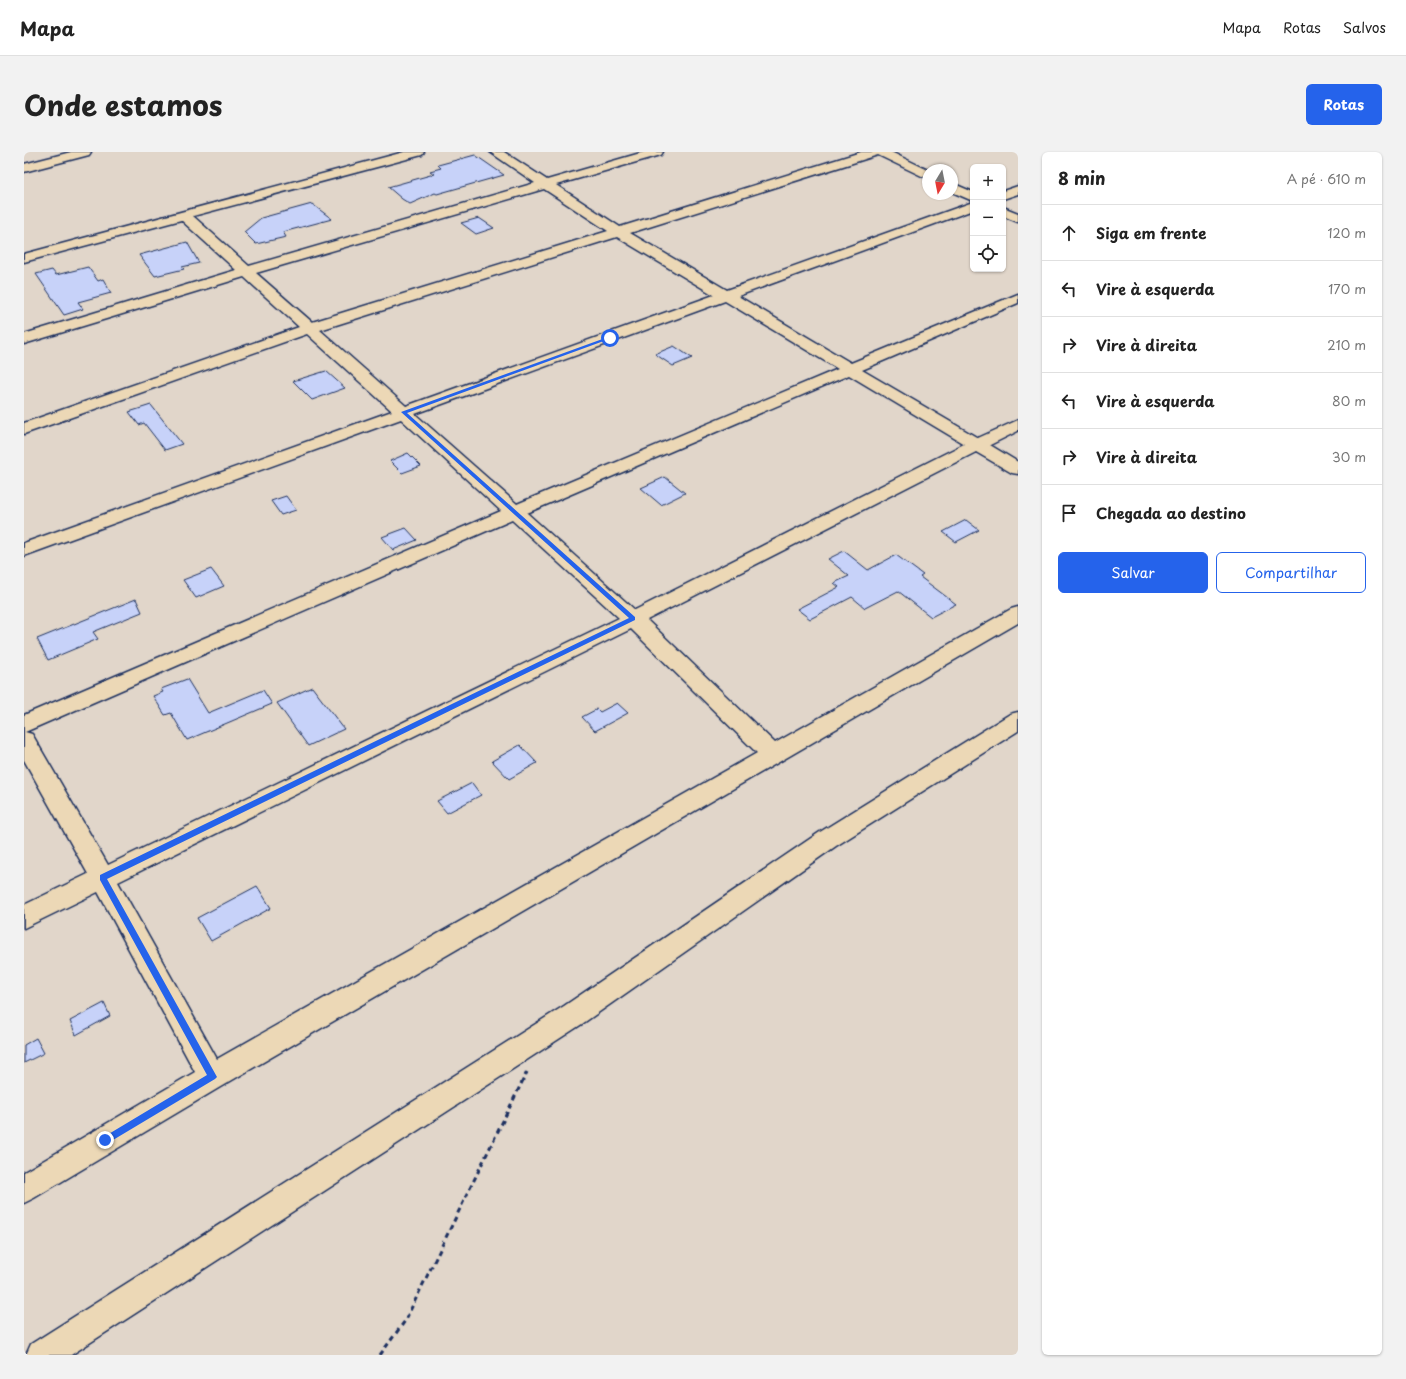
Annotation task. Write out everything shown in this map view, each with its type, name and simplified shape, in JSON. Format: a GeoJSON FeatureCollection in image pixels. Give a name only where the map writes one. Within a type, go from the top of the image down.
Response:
{"type":"FeatureCollection","features":[{"type":"Feature","properties":{"kind":"street"},"geometry":{"type":"LineString","coordinates":[[24,168],[85,152]]}},
{"type":"Feature","properties":{"kind":"street"},"geometry":{"type":"LineString","coordinates":[[24,258],[418,152]]}},
{"type":"Feature","properties":{"kind":"street"},"geometry":{"type":"LineString","coordinates":[[496,152],[619,232],[851,368],[1018,469]]}},
{"type":"Feature","properties":{"kind":"street"},"geometry":{"type":"LineString","coordinates":[[24,339],[247,271],[657,152]]}},
{"type":"Feature","properties":{"kind":"street"},"geometry":{"type":"LineString","coordinates":[[24,429],[310,328],[874,152]]}},
{"type":"Feature","properties":{"kind":"street"},"geometry":{"type":"LineString","coordinates":[[882,152],[922,172]]}},
{"type":"Feature","properties":{"kind":"street"},"geometry":{"type":"LineString","coordinates":[[958,190],[970,196]]}},
{"type":"Feature","properties":{"kind":"street"},"geometry":{"type":"LineString","coordinates":[[1006,194],[1018,190]]}},
{"type":"Feature","properties":{"kind":"street"},"geometry":{"type":"LineString","coordinates":[[24,550],[970,207]]}},
{"type":"Feature","properties":{"kind":"street"},"geometry":{"type":"LineString","coordinates":[[1006,212],[1018,218]]}},
{"type":"Feature","properties":{"kind":"street"},"geometry":{"type":"LineString","coordinates":[[184,216],[633,619],[772,754]]}},
{"type":"Feature","properties":{"kind":"street"},"geometry":{"type":"LineString","coordinates":[[24,724],[514,512],[1018,298]]}},
{"type":"Feature","properties":{"kind":"street"},"geometry":{"type":"LineString","coordinates":[[24,917],[633,619],[1018,425]]}},
{"type":"Feature","properties":{"kind":"street"},"geometry":{"type":"LineString","coordinates":[[24,1188],[212,1077],[1018,614]]}},
{"type":"Feature","properties":{"kind":"street"},"geometry":{"type":"LineString","coordinates":[[42,1355],[573,1014],[828,839],[1018,720]]}},
{"type":"Feature","properties":{"kind":"street"},"geometry":{"type":"LineString","coordinates":[[24,740],[103,878],[212,1077]]}},
{"type":"Feature","properties":{"kind":"path"},"geometry":{"type":"LineString","coordinates":[[380,1355],[405,1322],[530,1066]]}},
{"type":"Feature","properties":{"kind":"building"},"geometry":{"type":"Polygon","coordinates":[[[475,155],[504,175],[437,194],[435,193],[410,204],[388,187],[434,174],[430,171],[441,168],[438,165],[475,155]]]}},
{"type":"Feature","properties":{"kind":"building"},"geometry":{"type":"Polygon","coordinates":[[[312,204],[332,219],[283,232],[286,237],[256,244],[244,232],[261,218],[312,204]]]}},
{"type":"Feature","properties":{"kind":"building"},"geometry":{"type":"Polygon","coordinates":[[[479,218],[494,228],[476,234],[461,223],[479,218]]]}},
{"type":"Feature","properties":{"kind":"building"},"geometry":{"type":"Polygon","coordinates":[[[187,242],[199,263],[182,267],[184,269],[155,276],[139,255],[187,242]]]}},
{"type":"Feature","properties":{"kind":"building"},"geometry":{"type":"Polygon","coordinates":[[[88,267],[98,281],[103,279],[111,293],[78,302],[83,309],[64,315],[36,274],[52,270],[56,275],[88,267]]]}},
{"type":"Feature","properties":{"kind":"building"},"geometry":{"type":"Polygon","coordinates":[[[674,346],[692,358],[673,366],[655,354],[674,346]]]}},
{"type":"Feature","properties":{"kind":"building"},"geometry":{"type":"Polygon","coordinates":[[[326,371],[345,388],[312,400],[293,381],[326,371]]]}},
{"type":"Feature","properties":{"kind":"building"},"geometry":{"type":"Polygon","coordinates":[[[151,405],[182,444],[165,450],[144,423],[139,425],[129,412],[151,405]]]}},
{"type":"Feature","properties":{"kind":"building"},"geometry":{"type":"Polygon","coordinates":[[[408,453],[421,466],[402,473],[390,461],[408,453]]]}},
{"type":"Feature","properties":{"kind":"building"},"geometry":{"type":"Polygon","coordinates":[[[665,477],[685,493],[661,505],[641,488],[665,477]]]}},
{"type":"Feature","properties":{"kind":"building"},"geometry":{"type":"Polygon","coordinates":[[[286,496],[296,510],[281,515],[271,501],[286,496]]]}},
{"type":"Feature","properties":{"kind":"building"},"geometry":{"type":"Polygon","coordinates":[[[966,520],[979,530],[956,542],[943,532],[966,520]]]}},
{"type":"Feature","properties":{"kind":"building"},"geometry":{"type":"Polygon","coordinates":[[[406,528],[417,540],[393,550],[382,537],[406,528]]]}},
{"type":"Feature","properties":{"kind":"building"},"geometry":{"type":"Polygon","coordinates":[[[844,551],[868,570],[896,555],[923,575],[920,577],[956,604],[931,617],[898,591],[865,608],[852,597],[810,619],[797,609],[839,587],[834,583],[849,576],[828,559],[844,551]]]}},
{"type":"Feature","properties":{"kind":"building"},"geometry":{"type":"Polygon","coordinates":[[[211,569],[224,586],[196,598],[183,580],[211,569]]]}},
{"type":"Feature","properties":{"kind":"building"},"geometry":{"type":"Polygon","coordinates":[[[136,599],[142,612],[93,632],[98,639],[48,660],[37,639],[136,599]]]}},
{"type":"Feature","properties":{"kind":"building"},"geometry":{"type":"Polygon","coordinates":[[[187,679],[208,713],[263,690],[272,704],[187,740],[171,713],[165,715],[153,696],[163,692],[161,689],[187,679]]]}},
{"type":"Feature","properties":{"kind":"building"},"geometry":{"type":"Polygon","coordinates":[[[312,687],[344,729],[308,746],[277,703],[312,687]]]}},
{"type":"Feature","properties":{"kind":"building"},"geometry":{"type":"Polygon","coordinates":[[[617,703],[628,713],[595,731],[582,717],[597,709],[600,712],[617,703]]]}},
{"type":"Feature","properties":{"kind":"building"},"geometry":{"type":"Polygon","coordinates":[[[520,745],[537,763],[509,779],[492,761],[520,745]]]}},
{"type":"Feature","properties":{"kind":"building"},"geometry":{"type":"Polygon","coordinates":[[[472,783],[481,795],[447,813],[437,801],[472,783]]]}},
{"type":"Feature","properties":{"kind":"building"},"geometry":{"type":"Polygon","coordinates":[[[257,886],[271,908],[211,941],[197,918],[257,886]]]}},
{"type":"Feature","properties":{"kind":"building"},"geometry":{"type":"Polygon","coordinates":[[[104,1003],[110,1016],[76,1035],[70,1021],[104,1003]]]}},
{"type":"Feature","properties":{"kind":"building"},"geometry":{"type":"Polygon","coordinates":[[[36,1038],[44,1053],[24,1063],[24,1045],[36,1038]]]}},
{"type":"Feature","properties":{"kind":"route"},"geometry":{"type":"LineString","coordinates":[[105,1140],[212,1077],[103,878],[633,619],[403,412],[610,338]]}}]}
